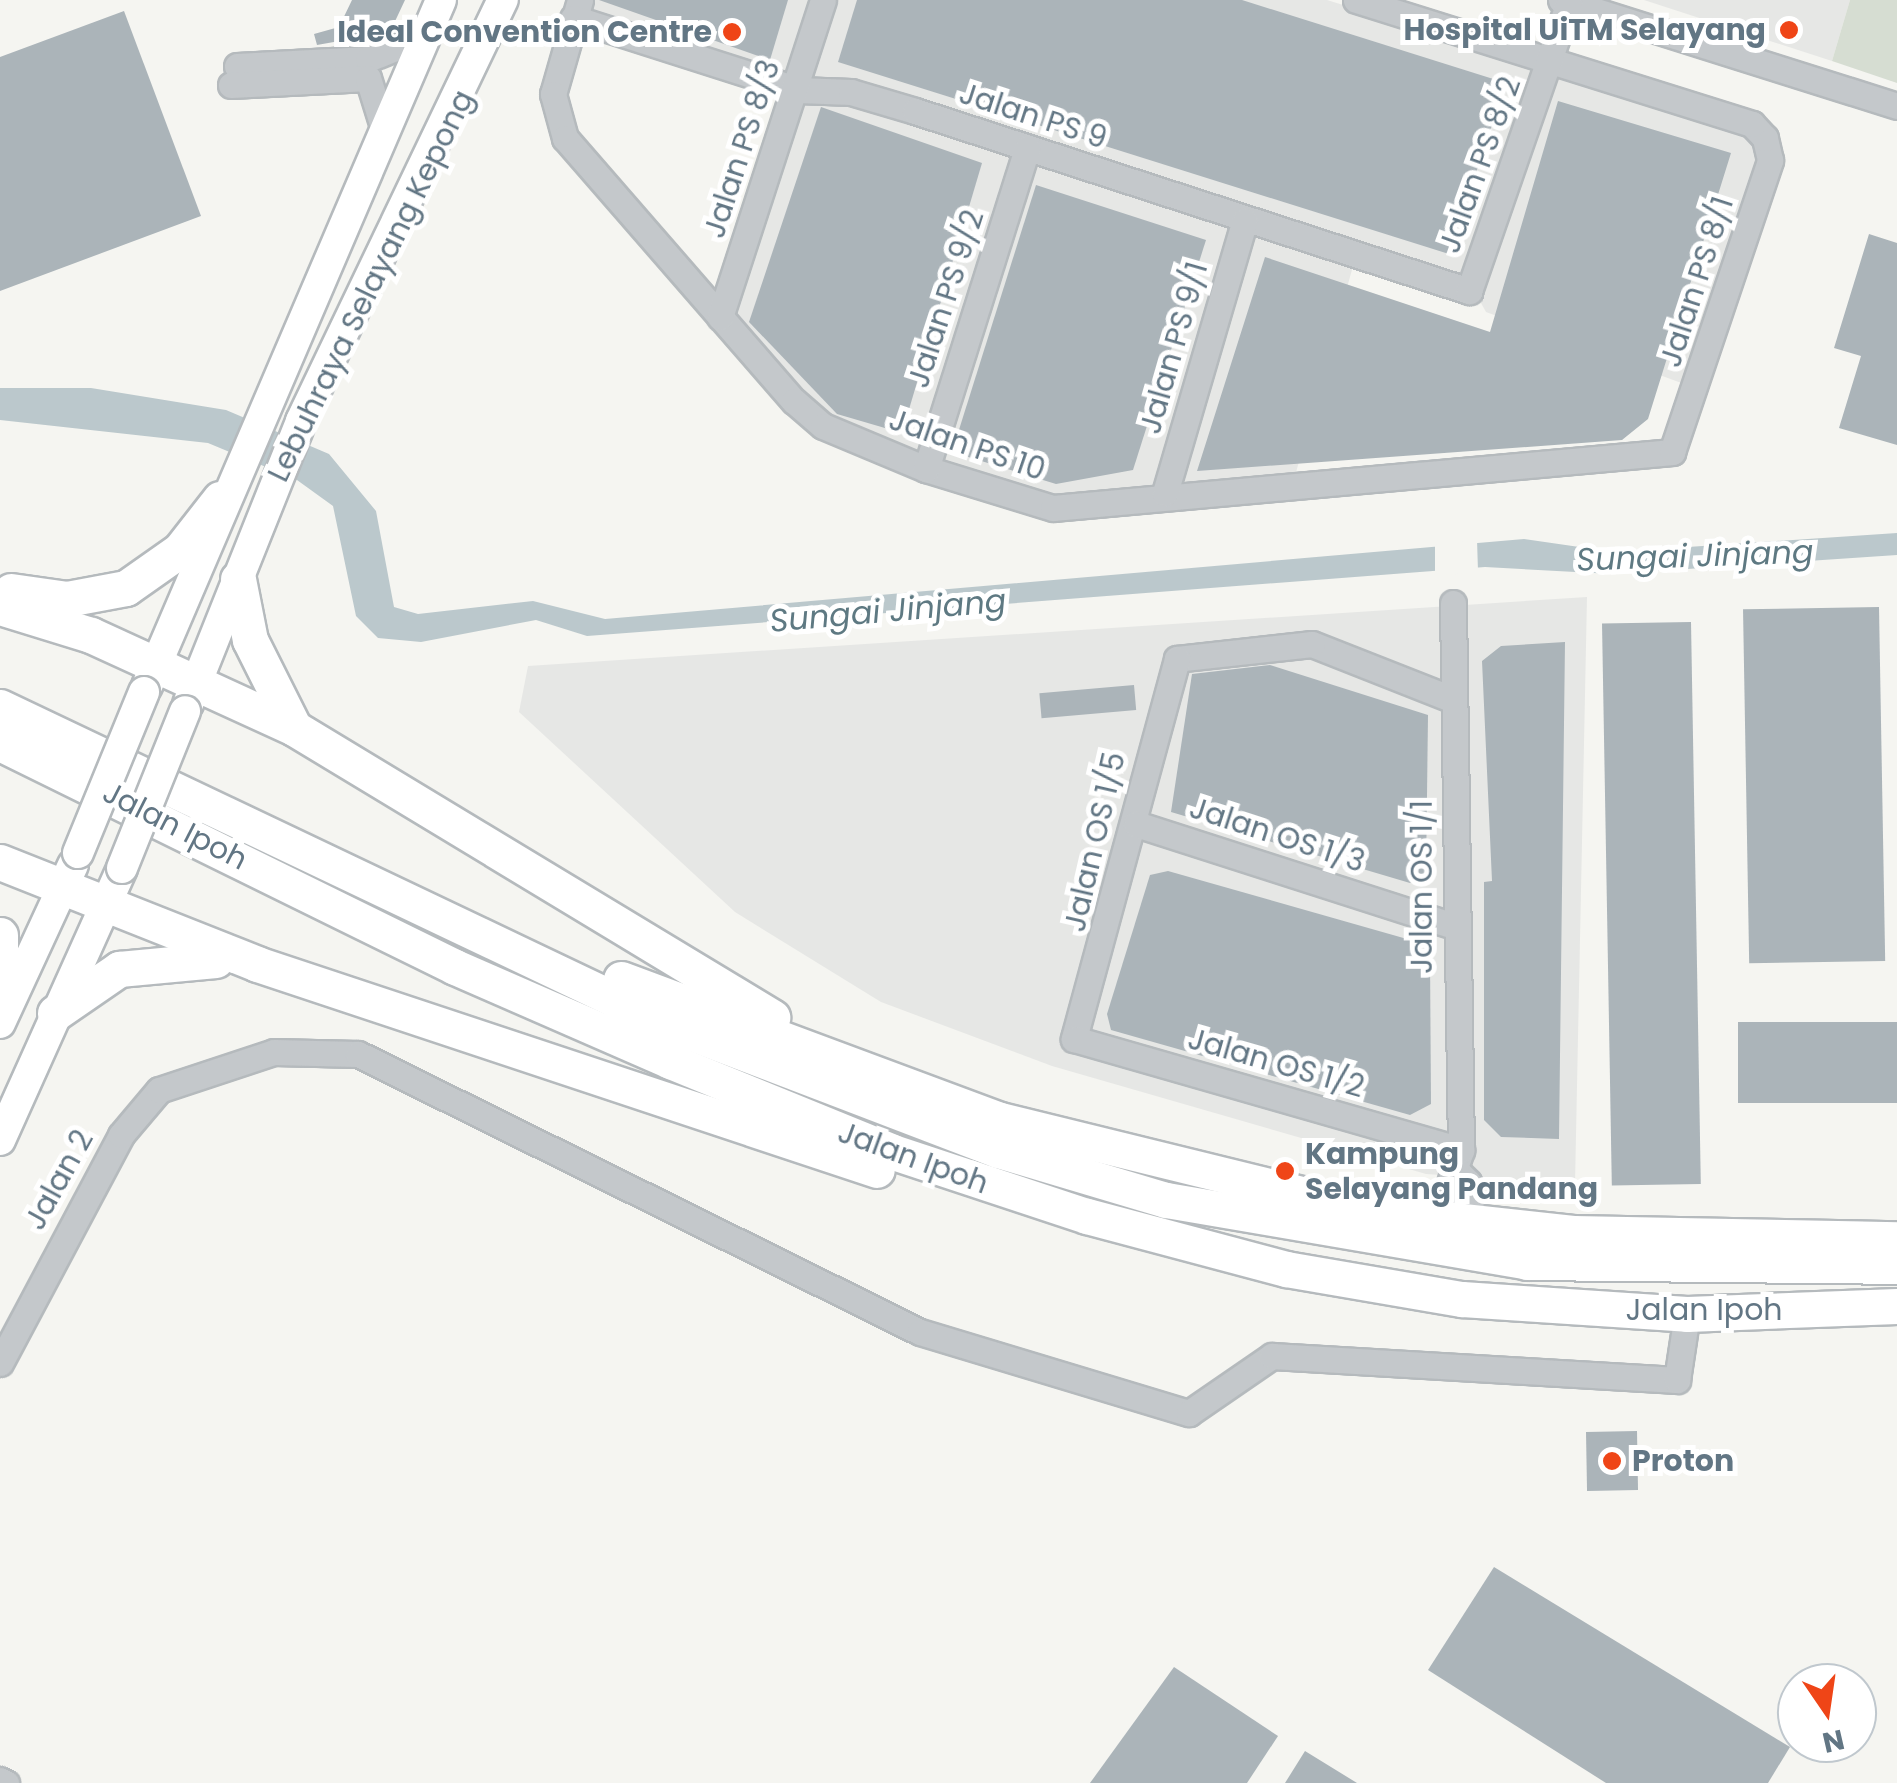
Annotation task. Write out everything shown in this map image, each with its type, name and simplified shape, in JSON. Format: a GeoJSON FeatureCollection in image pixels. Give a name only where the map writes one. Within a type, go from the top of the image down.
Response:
{"type":"FeatureCollection","features":[{"type":"Feature","properties":{"kind":"highway"},"geometry":{"type":"LineString","coordinates":[[0,588],[67,599],[126,588],[180,550],[220,499]]}},
{"type":"Feature","properties":{"kind":"highway"},"geometry":{"type":"LineString","coordinates":[[238,579],[250,640],[294,728]]}},
{"type":"Feature","properties":{"kind":"highway"},"geometry":{"type":"LineString","coordinates":[[0,606],[190,698],[294,728],[758,1009],[847,1058],[1000,1120]]}},
{"type":"Feature","properties":{"kind":"highway","name":"Jalan Ipoh"},"geometry":{"type":"LineString","coordinates":[[0,707],[208,800],[472,938],[660,1021],[998,1150],[1166,1200],[1528,1262],[1896,1246]]}},
{"type":"Feature","properties":{"kind":"highway","name":"Jalan Ipoh"},"geometry":{"type":"LineString","coordinates":[[0,743],[455,967],[779,1108],[987,1186],[1286,1269],[1462,1299],[1686,1314],[1897,1306]]}},
{"type":"Feature","properties":{"kind":"highway"},"geometry":{"type":"LineString","coordinates":[[208,800],[555,953],[1000,1120],[1437,1222],[1896,1246]]}},
{"type":"Feature","properties":{"kind":"highway"},"geometry":{"type":"LineString","coordinates":[[0,862],[256,964],[906,1180],[1286,1269]]}},
{"type":"Feature","properties":{"kind":"highway"},"geometry":{"type":"LineString","coordinates":[[0,935],[0,976]]}},
{"type":"Feature","properties":{"kind":"highway"},"geometry":{"type":"LineString","coordinates":[[55,1013],[150,960],[256,964]]}},
{"type":"Feature","properties":{"kind":"main road","name":"Lebuhraya Selayang Kepong"},"geometry":{"type":"LineString","coordinates":[[0,1023],[63,889],[220,499],[441,0]]}},
{"type":"Feature","properties":{"kind":"main road","name":"Lebuhraya Selayang Kepong"},"geometry":{"type":"LineString","coordinates":[[0,1140],[106,907],[300,421],[503,0]]}},
{"type":"Feature","properties":{"kind":"street","name":"Jalan PS 8/3"},"geometry":{"type":"LineString","coordinates":[[720,317],[798,90],[823,0]]}},
{"type":"Feature","properties":{"kind":"street"},"geometry":{"type":"LineString","coordinates":[[1356,0],[1551,61]]}},
{"type":"Feature","properties":{"kind":"street"},"geometry":{"type":"LineString","coordinates":[[1565,1],[1897,106]]}},
{"type":"Feature","properties":{"kind":"street","name":"Jalan PS 8/2"},"geometry":{"type":"LineString","coordinates":[[1469,291],[1551,61],[1565,1]]}},
{"type":"Feature","properties":{"kind":"street","name":"Jalan PS 9"},"geometry":{"type":"LineString","coordinates":[[577,9],[798,90],[851,92],[1469,291]]}},
{"type":"Feature","properties":{"kind":"street","name":"Jalan PS 10"},"geometry":{"type":"LineString","coordinates":[[577,9],[553,117],[720,317],[824,426],[926,470],[1034,507],[1680,445]]}},
{"type":"Feature","properties":{"kind":"street"},"geometry":{"type":"LineString","coordinates":[[276,74],[368,59],[424,36]]}},
{"type":"Feature","properties":{"kind":"street","name":"Jalan PS 8/1"},"geometry":{"type":"LineString","coordinates":[[1551,61],[1752,124],[1764,138],[1770,160],[1680,445]]}},
{"type":"Feature","properties":{"kind":"street"},"geometry":{"type":"LineString","coordinates":[[234,76],[368,78],[385,133]]}},
{"type":"Feature","properties":{"kind":"street","name":"Jalan PS 9/2"},"geometry":{"type":"LineString","coordinates":[[926,470],[1027,148]]}},
{"type":"Feature","properties":{"kind":"street","name":"Jalan PS 9/1"},"geometry":{"type":"LineString","coordinates":[[1165,493],[1245,220]]}},
{"type":"Feature","properties":{"kind":"street","name":"Jalan OS 1/1"},"geometry":{"type":"LineString","coordinates":[[1453,603],[1459,1160],[1468,1182],[1473,1226]]}},
{"type":"Feature","properties":{"kind":"street","name":"Jalan OS 1/5"},"geometry":{"type":"LineString","coordinates":[[1074,1039],[1136,824],[1176,659],[1312,644],[1454,700]]}},
{"type":"Feature","properties":{"kind":"street","name":"Jalan OS 1/3"},"geometry":{"type":"LineString","coordinates":[[1136,824],[1454,926]]}},
{"type":"Feature","properties":{"kind":"street","name":"Jalan OS 1/2"},"geometry":{"type":"LineString","coordinates":[[1074,1039],[1459,1160]]}},
{"type":"Feature","properties":{"kind":"street","name":"Jalan 2"},"geometry":{"type":"LineString","coordinates":[[0,1362],[121,1136],[159,1090],[214,1066],[274,1052],[358,1054],[920,1332],[1189,1413],[1272,1356],[1677,1380],[1686,1314]]}},
{"type":"Feature","properties":{"kind":"street","name":"Jalan OS 1/1"},"geometry":{"type":"LineString","coordinates":[[1437,1222],[1442,1184],[1459,1160]]}},
{"type":"Feature","properties":{"kind":"shaded area"},"geometry":{"type":"Polygon","coordinates":[[[588,0],[1327,0],[1747,130],[1763,162],[1687,385],[1486,312],[1476,294],[1358,248],[1295,476],[1054,502],[832,422],[728,316],[810,85],[583,14],[588,0]]]}},
{"type":"Feature","properties":{"kind":"shaded area","name":"Hospital UiTM Selayang"},"geometry":{"type":"Polygon","coordinates":[[[1644,0],[1850,0],[1832,61],[1644,0]]]}},
{"type":"Feature","properties":{"kind":"shaded area"},"geometry":{"type":"Polygon","coordinates":[[[1850,0],[1897,0],[1897,83],[1832,61],[1850,0]]]}},
{"type":"Feature","properties":{"kind":"shaded area"},"geometry":{"type":"Polygon","coordinates":[[[1587,597],[1575,1184],[1426,1174],[1052,1066],[881,1002],[735,912],[519,712],[528,666],[1587,597]]]}},
{"type":"Feature","properties":{"kind":"water","name":"Sungai Jinjang"},"geometry":{"type":"Polygon","coordinates":[[[0,388],[91,388],[226,410],[329,454],[376,511],[394,607],[418,614],[533,601],[605,619],[1524,539],[1614,552],[1897,533],[1897,555],[1613,574],[1485,567],[587,636],[536,620],[421,642],[378,638],[356,616],[333,506],[297,480],[208,443],[0,420],[0,388]]]}},
{"type":"Feature","properties":{"kind":"pier"},"geometry":{"type":"Polygon","coordinates":[[[1477,540],[1478,572],[1435,576],[1435,545],[1477,540]]]}},
{"type":"Feature","properties":{"kind":"building"},"geometry":{"type":"Polygon","coordinates":[[[352,0],[405,0],[390,32],[317,45],[314,34],[339,27],[352,0]]]}},
{"type":"Feature","properties":{"kind":"building","name":"Ideal Convention Centre"},"geometry":{"type":"Polygon","coordinates":[[[599,0],[788,0],[770,60],[599,0]]]}},
{"type":"Feature","properties":{"kind":"building"},"geometry":{"type":"Polygon","coordinates":[[[857,0],[1242,0],[1506,83],[1449,254],[838,62],[857,0]]]}},
{"type":"Feature","properties":{"kind":"building"},"geometry":{"type":"Polygon","coordinates":[[[124,11],[201,216],[0,291],[0,57],[124,11]]]}},
{"type":"Feature","properties":{"kind":"building"},"geometry":{"type":"Polygon","coordinates":[[[1558,101],[1731,153],[1648,419],[1622,440],[1197,471],[1265,257],[1490,332],[1558,101]]]}},
{"type":"Feature","properties":{"kind":"building"},"geometry":{"type":"Polygon","coordinates":[[[821,107],[982,163],[902,433],[837,414],[749,322],[821,107]]]}},
{"type":"Feature","properties":{"kind":"building"},"geometry":{"type":"Polygon","coordinates":[[[1036,185],[1206,240],[1133,470],[1056,484],[952,452],[1036,185]]]}},
{"type":"Feature","properties":{"kind":"building"},"geometry":{"type":"Polygon","coordinates":[[[1869,234],[1897,243],[1897,445],[1839,428],[1861,356],[1834,348],[1869,234]]]}},
{"type":"Feature","properties":{"kind":"building"},"geometry":{"type":"Polygon","coordinates":[[[1879,607],[1885,961],[1749,963],[1743,609],[1879,607]]]}},
{"type":"Feature","properties":{"kind":"building"},"geometry":{"type":"Polygon","coordinates":[[[1691,622],[1701,1184],[1612,1185],[1602,624],[1691,622]]]}},
{"type":"Feature","properties":{"kind":"building"},"geometry":{"type":"Polygon","coordinates":[[[1565,642],[1559,1139],[1501,1137],[1484,1120],[1484,882],[1492,881],[1482,661],[1501,646],[1565,642]]]}},
{"type":"Feature","properties":{"kind":"building"},"geometry":{"type":"Polygon","coordinates":[[[1270,665],[1428,715],[1426,875],[1410,883],[1171,812],[1192,674],[1270,665]]]}},
{"type":"Feature","properties":{"kind":"building"},"geometry":{"type":"Polygon","coordinates":[[[1134,685],[1136,710],[1042,718],[1039,693],[1134,685]]]}},
{"type":"Feature","properties":{"kind":"building"},"geometry":{"type":"Polygon","coordinates":[[[1168,871],[1414,941],[1430,957],[1431,1104],[1410,1115],[1111,1030],[1107,1014],[1150,875],[1168,871]]]}},
{"type":"Feature","properties":{"kind":"building"},"geometry":{"type":"Polygon","coordinates":[[[1738,1022],[1897,1022],[1897,1103],[1738,1103],[1738,1022]]]}},
{"type":"Feature","properties":{"kind":"building","name":"Proton"},"geometry":{"type":"Polygon","coordinates":[[[1637,1431],[1638,1490],[1587,1491],[1586,1432],[1637,1431]]]}},
{"type":"Feature","properties":{"kind":"building"},"geometry":{"type":"Polygon","coordinates":[[[1494,1567],[1777,1739],[1777,1763],[1780,1763],[1768,1783],[1606,1783],[1428,1670],[1494,1567]]]}},
{"type":"Feature","properties":{"kind":"building"},"geometry":{"type":"Polygon","coordinates":[[[1174,1667],[1278,1736],[1247,1783],[1090,1783],[1174,1667]]]}},
{"type":"Feature","properties":{"kind":"building"},"geometry":{"type":"Polygon","coordinates":[[[1305,1751],[1357,1783],[1285,1783],[1305,1751]]]}},
{"type":"Feature","properties":{"kind":"place","name":"Hospital UiTM Selayang"},"geometry":{"type":"Point","coordinates":[1789,30]}},
{"type":"Feature","properties":{"kind":"place","name":"Ideal Convention Centre"},"geometry":{"type":"Point","coordinates":[732,32]}},
{"type":"Feature","properties":{"kind":"place","name":"Kampung Selayang Pandang"},"geometry":{"type":"Point","coordinates":[1285,1171]}},
{"type":"Feature","properties":{"kind":"place","name":"Proton"},"geometry":{"type":"Point","coordinates":[1612,1461]}}]}
